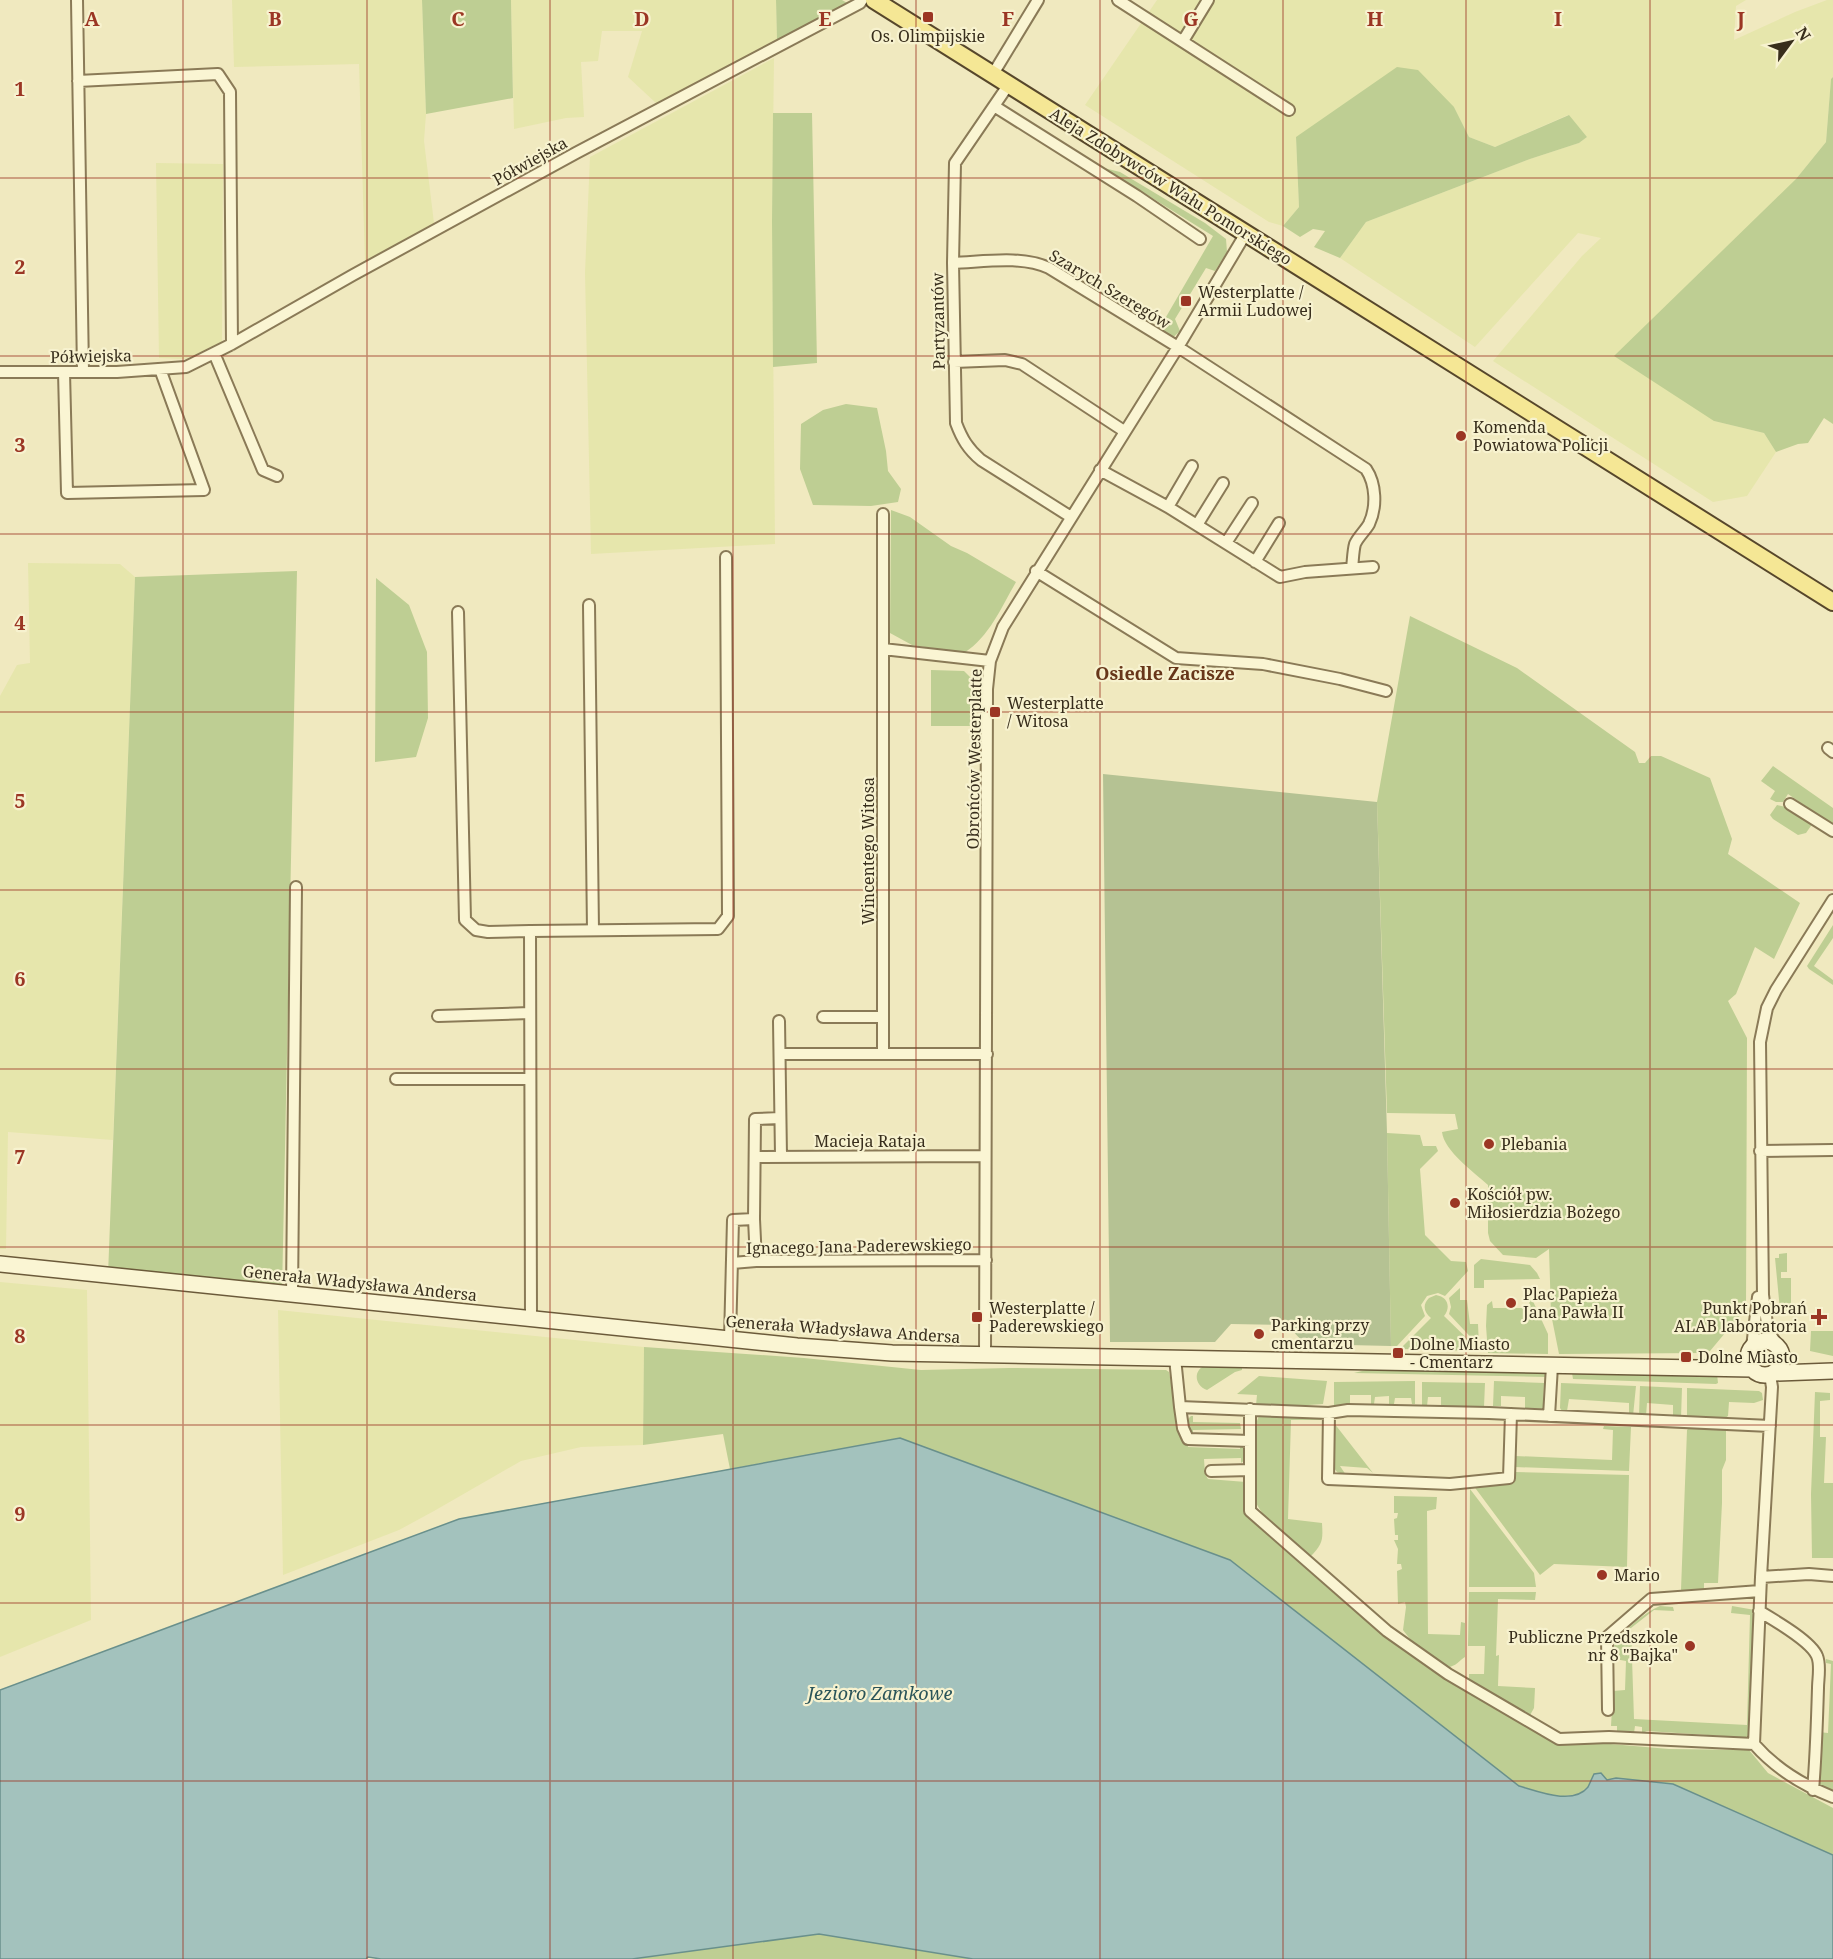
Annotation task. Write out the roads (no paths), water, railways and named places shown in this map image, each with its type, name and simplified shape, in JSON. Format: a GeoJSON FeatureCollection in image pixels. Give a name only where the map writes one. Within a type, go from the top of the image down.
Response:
{"type":"FeatureCollection","features":[{"type":"Feature","properties":{"kind":"main road","name":"Aleja Zdobywców Wału Pomorskiego"},"geometry":{"type":"LineString","coordinates":[[874,0],[1833,602]]}},
{"type":"Feature","properties":{"kind":"main road","name":"Generała Władysława Andersa"},"geometry":{"type":"LineString","coordinates":[[0,1264],[844,1350],[986,1356],[1752,1369]]}},
{"type":"Feature","properties":{"kind":"main road"},"geometry":{"type":"LineString","coordinates":[[1764,1340],[1773,1342],[1793,1360],[1833,1371],[1758,1374],[1752,1369],[1748,1358],[1751,1349],[1764,1340]]}},
{"type":"Feature","properties":{"kind":"main road","name":"Generała Władysława Andersa"},"geometry":{"type":"LineString","coordinates":[[1688,1369],[1728,1360],[1751,1349]]}},
{"type":"Feature","properties":{"kind":"main road"},"geometry":{"type":"LineString","coordinates":[[1773,1374],[1782,1363],[1780,1350]]}},
{"type":"Feature","properties":{"kind":"street"},"geometry":{"type":"LineString","coordinates":[[77,0],[83,371]]}},
{"type":"Feature","properties":{"kind":"street","name":"Półwiejska"},"geometry":{"type":"LineString","coordinates":[[0,372],[117,372],[186,367],[232,345],[404,247],[862,0]]}},
{"type":"Feature","properties":{"kind":"street"},"geometry":{"type":"LineString","coordinates":[[993,74],[1038,0]]}},
{"type":"Feature","properties":{"kind":"street"},"geometry":{"type":"LineString","coordinates":[[1118,0],[1289,110]]}},
{"type":"Feature","properties":{"kind":"street"},"geometry":{"type":"LineString","coordinates":[[1183,41],[1208,0]]}},
{"type":"Feature","properties":{"kind":"street"},"geometry":{"type":"LineString","coordinates":[[78,81],[218,74],[230,92],[232,345]]}},
{"type":"Feature","properties":{"kind":"street","name":"Partyzantów"},"geometry":{"type":"LineString","coordinates":[[1009,84],[955,163],[952,263],[956,423],[962,440],[981,460],[1071,517]]}},
{"type":"Feature","properties":{"kind":"street"},"geometry":{"type":"LineString","coordinates":[[994,106],[1137,196],[1200,239]]}},
{"type":"Feature","properties":{"kind":"street","name":"Obrońców Westerplatte"},"geometry":{"type":"LineString","coordinates":[[986,1356],[987,689],[990,661],[1003,627],[1036,571],[1178,347],[1246,233]]}},
{"type":"Feature","properties":{"kind":"street","name":"Szarych Szeregów"},"geometry":{"type":"LineString","coordinates":[[952,263],[1023,261],[1038,263],[1178,347],[1366,469],[1372,478],[1374,487],[1372,515],[1355,544],[1352,568]]}},
{"type":"Feature","properties":{"kind":"street"},"geometry":{"type":"LineString","coordinates":[[214,353],[263,470],[277,476]]}},
{"type":"Feature","properties":{"kind":"street"},"geometry":{"type":"LineString","coordinates":[[954,362],[1005,360],[1022,364],[1124,431]]}},
{"type":"Feature","properties":{"kind":"street"},"geometry":{"type":"LineString","coordinates":[[64,372],[67,493],[204,490],[160,369]]}},
{"type":"Feature","properties":{"kind":"street"},"geometry":{"type":"LineString","coordinates":[[1168,507],[1192,466]]}},
{"type":"Feature","properties":{"kind":"street"},"geometry":{"type":"LineString","coordinates":[[1100,470],[1168,507],[1280,577],[1305,572],[1373,567]]}},
{"type":"Feature","properties":{"kind":"street"},"geometry":{"type":"LineString","coordinates":[[1197,525],[1223,483]]}},
{"type":"Feature","properties":{"kind":"street"},"geometry":{"type":"LineString","coordinates":[[1226,543],[1252,503]]}},
{"type":"Feature","properties":{"kind":"street","name":"Wincentego Witosa"},"geometry":{"type":"LineString","coordinates":[[883,514],[883,1054]]}},
{"type":"Feature","properties":{"kind":"street"},"geometry":{"type":"LineString","coordinates":[[1255,562],[1279,523]]}},
{"type":"Feature","properties":{"kind":"street"},"geometry":{"type":"LineString","coordinates":[[458,612],[465,920],[476,930],[488,932],[718,929],[728,916],[726,557]]}},
{"type":"Feature","properties":{"kind":"street"},"geometry":{"type":"LineString","coordinates":[[1036,571],[1176,658],[1263,663],[1386,691]]}},
{"type":"Feature","properties":{"kind":"street"},"geometry":{"type":"LineString","coordinates":[[589,605],[593,930]]}},
{"type":"Feature","properties":{"kind":"street"},"geometry":{"type":"LineString","coordinates":[[883,649],[990,661]]}},
{"type":"Feature","properties":{"kind":"street"},"geometry":{"type":"LineString","coordinates":[[1790,804],[1833,831]]}},
{"type":"Feature","properties":{"kind":"street"},"geometry":{"type":"LineString","coordinates":[[292,1294],[296,887]]}},
{"type":"Feature","properties":{"kind":"street"},"geometry":{"type":"LineString","coordinates":[[1780,1350],[1770,1336],[1766,1323],[1761,1267],[1760,1042],[1767,1008],[1776,990],[1833,900]]}},
{"type":"Feature","properties":{"kind":"street"},"geometry":{"type":"LineString","coordinates":[[530,931],[531,1318]]}},
{"type":"Feature","properties":{"kind":"street"},"geometry":{"type":"LineString","coordinates":[[438,1016],[530,1013]]}},
{"type":"Feature","properties":{"kind":"street"},"geometry":{"type":"LineString","coordinates":[[823,1017],[883,1017]]}},
{"type":"Feature","properties":{"kind":"street"},"geometry":{"type":"LineString","coordinates":[[779,1021],[781,1156]]}},
{"type":"Feature","properties":{"kind":"street"},"geometry":{"type":"LineString","coordinates":[[780,1054],[987,1054]]}},
{"type":"Feature","properties":{"kind":"street"},"geometry":{"type":"LineString","coordinates":[[396,1079],[530,1079]]}},
{"type":"Feature","properties":{"kind":"street"},"geometry":{"type":"LineString","coordinates":[[756,1261],[755,1119],[780,1118]]}},
{"type":"Feature","properties":{"kind":"street"},"geometry":{"type":"LineString","coordinates":[[1760,1151],[1833,1150]]}},
{"type":"Feature","properties":{"kind":"street","name":"Macieja Rataja"},"geometry":{"type":"LineString","coordinates":[[755,1157],[985,1156]]}},
{"type":"Feature","properties":{"kind":"street"},"geometry":{"type":"LineString","coordinates":[[730,1339],[733,1220],[754,1219]]}},
{"type":"Feature","properties":{"kind":"street","name":"Ignacego Jana Paderewskiego"},"geometry":{"type":"LineString","coordinates":[[732,1263],[986,1260]]}},
{"type":"Feature","properties":{"kind":"street"},"geometry":{"type":"LineString","coordinates":[[1751,1349],[1761,1267]]}},
{"type":"Feature","properties":{"kind":"street"},"geometry":{"type":"LineString","coordinates":[[1175,1358],[1183,1428],[1188,1439],[1250,1441]]}},
{"type":"Feature","properties":{"kind":"street"},"geometry":{"type":"LineString","coordinates":[[1549,1416],[1552,1366]]}},
{"type":"Feature","properties":{"kind":"street"},"geometry":{"type":"LineString","coordinates":[[1754,1744],[1760,1591],[1773,1374]]}},
{"type":"Feature","properties":{"kind":"street"},"geometry":{"type":"LineString","coordinates":[[1180,1407],[1329,1413],[1348,1410],[1511,1414],[1770,1426]]}},
{"type":"Feature","properties":{"kind":"street"},"geometry":{"type":"LineString","coordinates":[[1250,1409],[1250,1511],[1393,1635],[1448,1674],[1559,1739],[1609,1737],[1754,1744],[1778,1768],[1813,1790],[1833,1797]]}},
{"type":"Feature","properties":{"kind":"street"},"geometry":{"type":"LineString","coordinates":[[1329,1413],[1328,1479],[1450,1484],[1509,1478],[1511,1414]]}},
{"type":"Feature","properties":{"kind":"street"},"geometry":{"type":"LineString","coordinates":[[1211,1471],[1250,1470]]}},
{"type":"Feature","properties":{"kind":"street"},"geometry":{"type":"LineString","coordinates":[[1761,1577],[1809,1574],[1833,1576]]}},
{"type":"Feature","properties":{"kind":"street"},"geometry":{"type":"LineString","coordinates":[[1608,1710],[1607,1637],[1651,1599],[1760,1591]]}},
{"type":"Feature","properties":{"kind":"street"},"geometry":{"type":"LineString","coordinates":[[1760,1611],[1801,1638],[1817,1655],[1819,1669],[1813,1790]]}},
{"type":"Feature","properties":{"kind":"street"},"geometry":{"type":"LineString","coordinates":[[1608,1726],[1609,1737]]}},
{"type":"Feature","properties":{"kind":"water","name":"Jezioro Zamkowe"},"geometry":{"type":"Polygon","coordinates":[[[900,1438],[1230,1560],[1519,1786],[1555,1796],[1573,1796],[1588,1787],[1594,1774],[1601,1773],[1607,1780],[1616,1778],[1673,1784],[1833,1855],[1833,1959],[973,1959],[819,1934],[632,1959],[381,1959],[368,1957],[366,1959],[0,1959],[0,1690],[459,1519],[900,1438]]]}},
{"type":"Feature","properties":{"kind":"place","name":"Os. Olimpijskie"},"geometry":{"type":"Point","coordinates":[928,17]}},
{"type":"Feature","properties":{"kind":"place","name":"Westerplatte / Armii Ludowej"},"geometry":{"type":"Point","coordinates":[1186,301]}},
{"type":"Feature","properties":{"kind":"place","name":"Komenda Powiatowa Policji"},"geometry":{"type":"Point","coordinates":[1461,436]}},
{"type":"Feature","properties":{"kind":"place","name":"Westerplatte / Witosa"},"geometry":{"type":"Point","coordinates":[995,712]}},
{"type":"Feature","properties":{"kind":"place","name":"Plebania"},"geometry":{"type":"Point","coordinates":[1489,1144]}},
{"type":"Feature","properties":{"kind":"place","name":"Kościół pw. Miłosierdzia Bożego"},"geometry":{"type":"Point","coordinates":[1455,1203]}},
{"type":"Feature","properties":{"kind":"place","name":"Plac Papieża Jana Pawła II"},"geometry":{"type":"Point","coordinates":[1511,1303]}},
{"type":"Feature","properties":{"kind":"place","name":"Westerplatte / Paderewskiego"},"geometry":{"type":"Point","coordinates":[977,1317]}},
{"type":"Feature","properties":{"kind":"place","name":"Punkt Pobrań ALAB laboratoria"},"geometry":{"type":"Point","coordinates":[1819,1317]}},
{"type":"Feature","properties":{"kind":"place","name":"Parking przy cmentarzu"},"geometry":{"type":"Point","coordinates":[1259,1334]}},
{"type":"Feature","properties":{"kind":"place","name":"Dolne Miasto - Cmentarz"},"geometry":{"type":"Point","coordinates":[1398,1353]}},
{"type":"Feature","properties":{"kind":"place","name":"Dolne Miasto"},"geometry":{"type":"Point","coordinates":[1686,1357]}},
{"type":"Feature","properties":{"kind":"place","name":"Mario"},"geometry":{"type":"Point","coordinates":[1602,1575]}},
{"type":"Feature","properties":{"kind":"place","name":"Publiczne Przedszkole nr 8 \"Bajka\""},"geometry":{"type":"Point","coordinates":[1690,1646]}},
{"type":"Feature","properties":{"kind":"district","name":"Osiedle Zacisze"},"geometry":{"type":"Point","coordinates":[1165,674]}}]}
